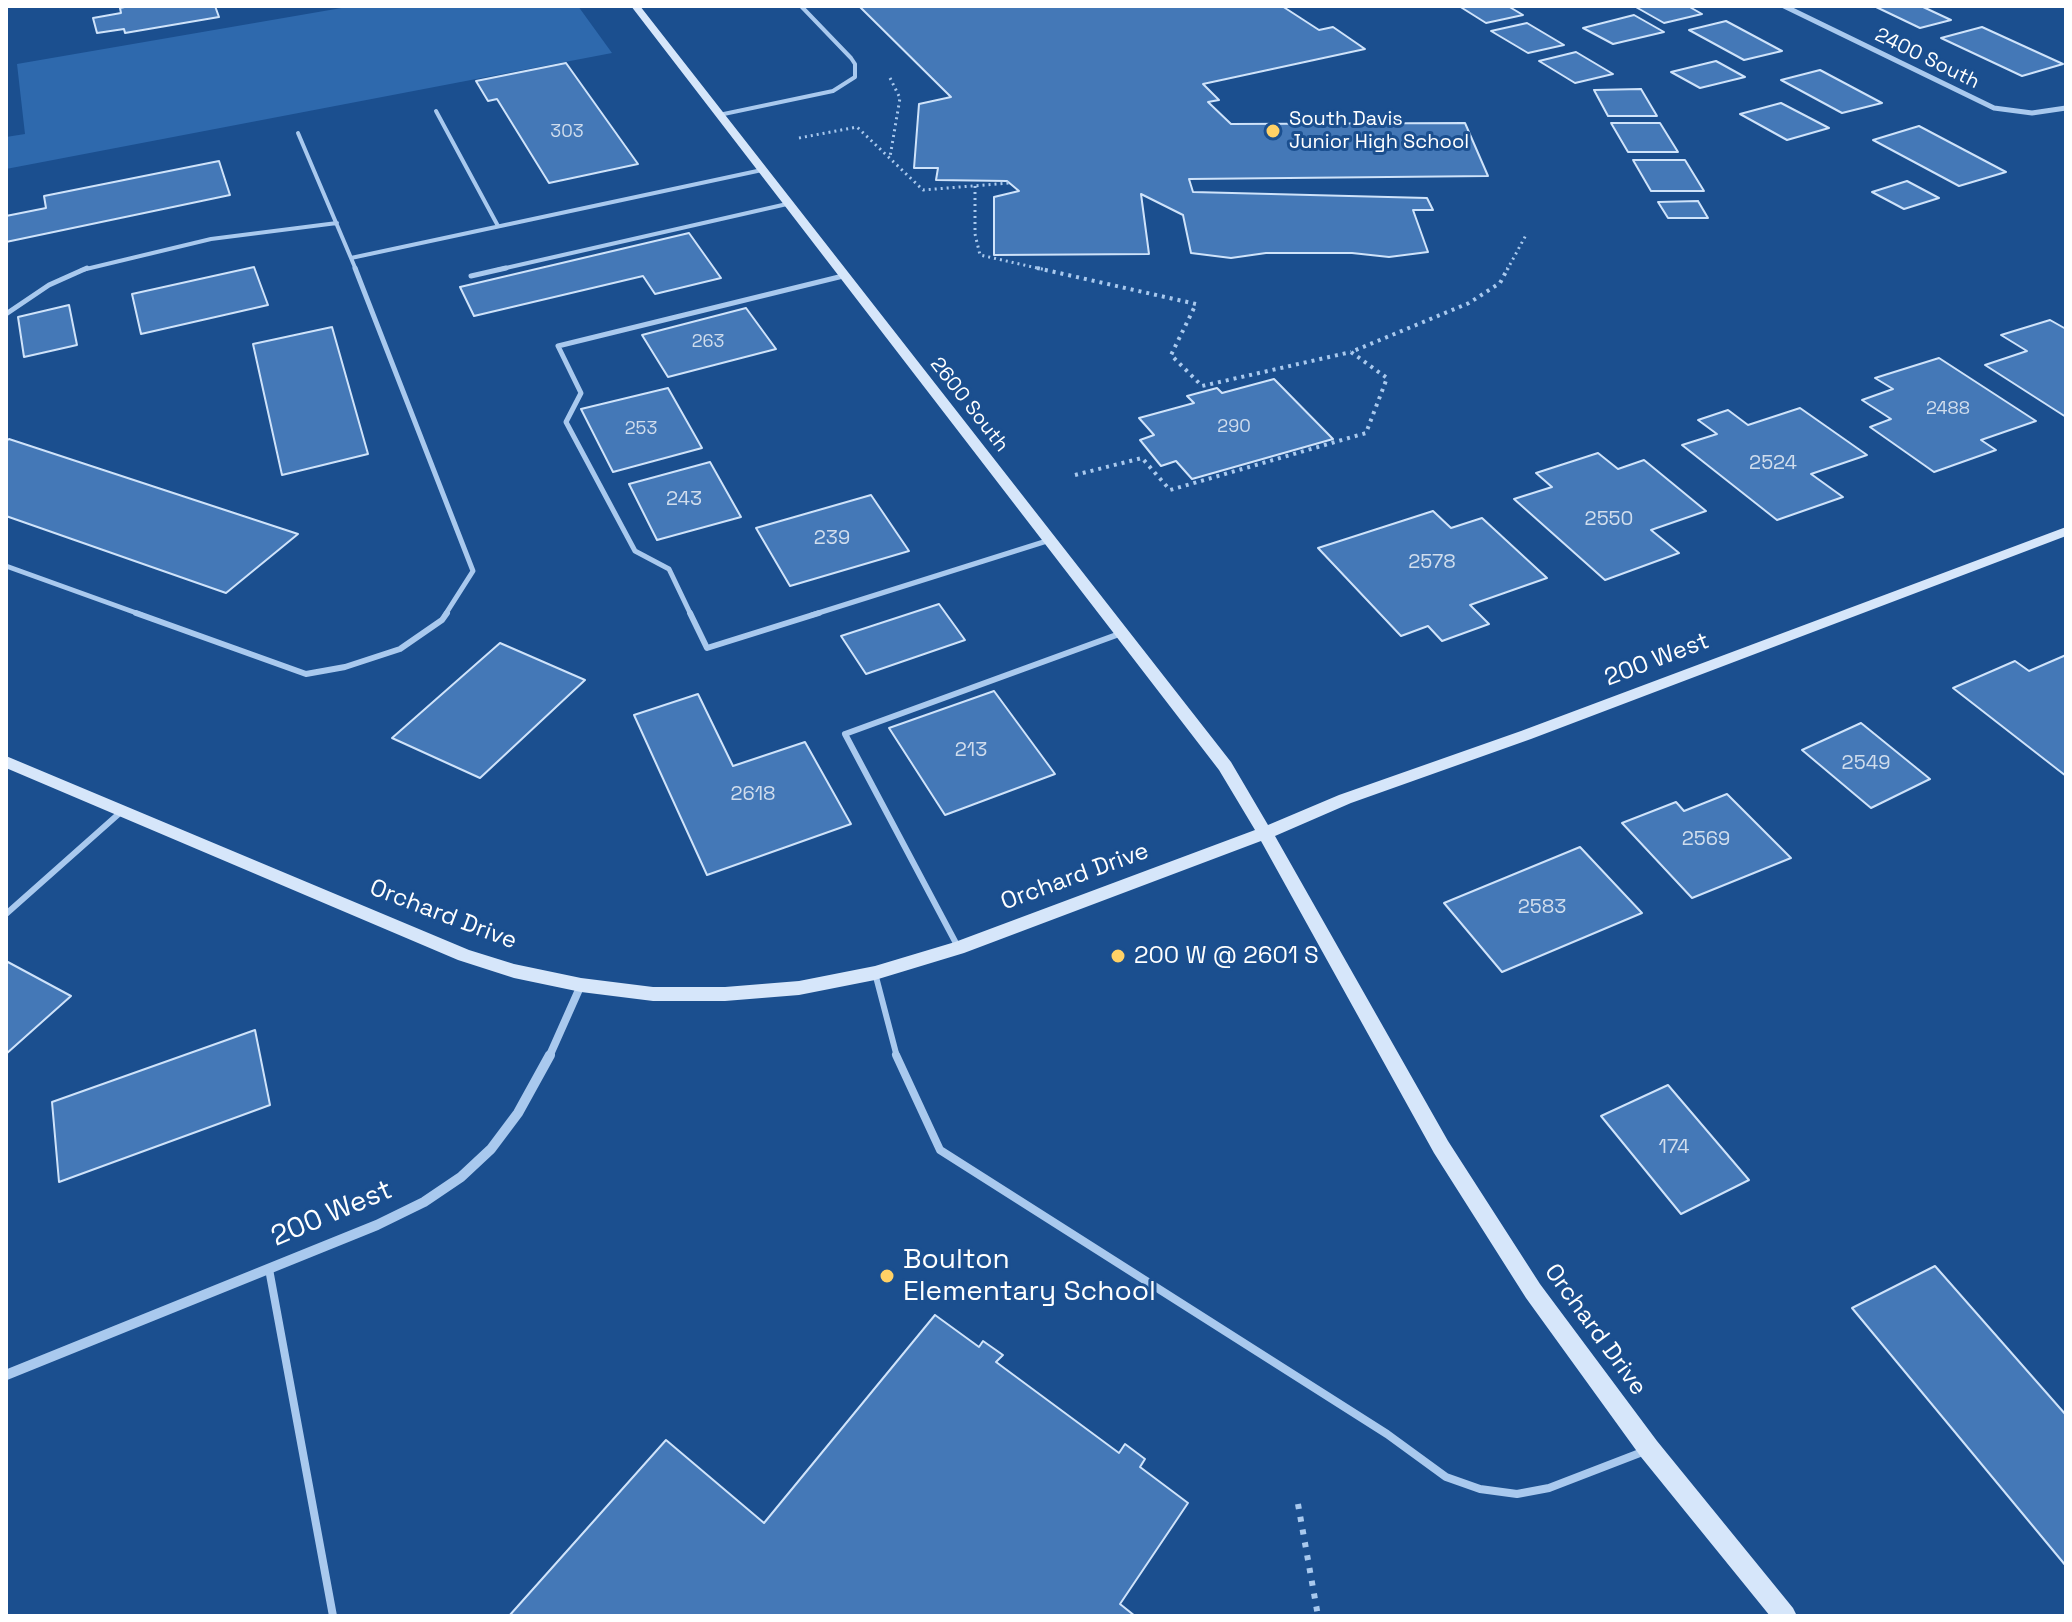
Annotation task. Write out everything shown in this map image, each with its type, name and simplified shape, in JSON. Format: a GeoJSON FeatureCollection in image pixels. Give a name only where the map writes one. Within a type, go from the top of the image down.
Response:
{"type":"FeatureCollection","features":[{"type":"Feature","properties":{"kind":"main road","name":"2600 South"},"geometry":{"type":"LineString","coordinates":[[635,6],[1225,766],[1265,833]]}},
{"type":"Feature","properties":{"kind":"main road","name":"200 West"},"geometry":{"type":"LineString","coordinates":[[1265,833],[1345,799],[1526,735],[2066,531]]}},
{"type":"Feature","properties":{"kind":"main road","name":"Orchard Drive"},"geometry":{"type":"LineString","coordinates":[[6,762],[464,955],[514,971],[581,985],[653,994],[725,994],[799,988],[875,973],[958,948],[1265,833],[1450,1160],[1533,1291],[1649,1449],[1785,1616]]}},
{"type":"Feature","properties":{"kind":"street","name":"2400 South"},"geometry":{"type":"LineString","coordinates":[[1784,6],[1962,95],[2015,112],[2047,112],[2066,108]]}},
{"type":"Feature","properties":{"kind":"street","name":"200 West"},"geometry":{"type":"LineString","coordinates":[[6,1375],[377,1225],[424,1202],[461,1177],[491,1149],[518,1113],[543,1070],[581,985]]}},
{"type":"Feature","properties":{"kind":"lane"},"geometry":{"type":"LineString","coordinates":[[719,115],[833,91],[855,77],[855,64],[851,58],[801,6]]}},
{"type":"Feature","properties":{"kind":"lane"},"geometry":{"type":"LineString","coordinates":[[436,111],[498,226]]}},
{"type":"Feature","properties":{"kind":"lane"},"geometry":{"type":"LineString","coordinates":[[6,566],[306,674],[345,667],[400,649],[442,620],[473,571],[351,258],[298,133]]}},
{"type":"Feature","properties":{"kind":"lane"},"geometry":{"type":"LineString","coordinates":[[351,258],[762,170]]}},
{"type":"Feature","properties":{"kind":"lane"},"geometry":{"type":"LineString","coordinates":[[471,276],[787,204]]}},
{"type":"Feature","properties":{"kind":"lane"},"geometry":{"type":"LineString","coordinates":[[6,314],[49,285],[89,267],[211,239],[337,223]]}},
{"type":"Feature","properties":{"kind":"lane"},"geometry":{"type":"LineString","coordinates":[[843,276],[558,346],[581,393],[566,422],[635,551],[669,569],[707,648],[1050,540]]}},
{"type":"Feature","properties":{"kind":"lane"},"geometry":{"type":"LineString","coordinates":[[958,948],[845,734],[1122,633]]}},
{"type":"Feature","properties":{"kind":"lane"},"geometry":{"type":"LineString","coordinates":[[6,914],[122,811]]}},
{"type":"Feature","properties":{"kind":"lane"},"geometry":{"type":"LineString","coordinates":[[875,973],[892,1045],[940,1150],[1387,1434],[1446,1477],[1480,1489],[1517,1494],[1549,1488],[1649,1449]]}},
{"type":"Feature","properties":{"kind":"lane"},"geometry":{"type":"LineString","coordinates":[[269,1269],[333,1616]]}},
{"type":"Feature","properties":{"kind":"path"},"geometry":{"type":"LineString","coordinates":[[889,77],[900,98],[890,158]]}},
{"type":"Feature","properties":{"kind":"path"},"geometry":{"type":"LineString","coordinates":[[799,138],[857,127],[923,190],[1009,183]]}},
{"type":"Feature","properties":{"kind":"path"},"geometry":{"type":"LineString","coordinates":[[975,186],[975,234],[980,255],[1196,304],[1171,355],[1202,386],[1351,352],[1469,303],[1500,283],[1526,235]]}},
{"type":"Feature","properties":{"kind":"path"},"geometry":{"type":"LineString","coordinates":[[1075,475],[1142,458],[1170,490],[1366,433],[1387,378],[1351,352]]}},
{"type":"Feature","properties":{"kind":"path"},"geometry":{"type":"LineString","coordinates":[[1298,1504],[1318,1616]]}},
{"type":"Feature","properties":{"kind":"shaded area"},"geometry":{"type":"Polygon","coordinates":[[[353,6],[578,6],[612,53],[6,169],[6,137],[25,134],[17,64],[353,6]]]}},
{"type":"Feature","properties":{"kind":"building"},"geometry":{"type":"Polygon","coordinates":[[[215,6],[219,17],[125,33],[124,29],[97,33],[93,18],[121,13],[120,8],[215,6]]]}},
{"type":"Feature","properties":{"kind":"building","name":"South Davis Junior High School"},"geometry":{"type":"Polygon","coordinates":[[[859,6],[1282,6],[1319,30],[1333,27],[1365,49],[1203,84],[1219,100],[1208,102],[1231,124],[1465,123],[1488,176],[1189,179],[1193,192],[1427,198],[1433,210],[1413,210],[1428,252],[1389,257],[1352,253],[1266,253],[1231,258],[1191,253],[1183,215],[1141,194],[1149,254],[994,255],[994,197],[1019,191],[1007,181],[936,180],[938,168],[914,168],[919,104],[951,97],[859,6]]]}},
{"type":"Feature","properties":{"kind":"building"},"geometry":{"type":"Polygon","coordinates":[[[1459,6],[1508,6],[1523,15],[1486,23],[1459,6]]]}},
{"type":"Feature","properties":{"kind":"building"},"geometry":{"type":"Polygon","coordinates":[[[1634,6],[1688,6],[1702,14],[1664,23],[1634,6]]]}},
{"type":"Feature","properties":{"kind":"building"},"geometry":{"type":"Polygon","coordinates":[[[1874,6],[1921,6],[1951,20],[1920,28],[1874,6]]]}},
{"type":"Feature","properties":{"kind":"building"},"geometry":{"type":"Polygon","coordinates":[[[1634,15],[1664,32],[1613,44],[1583,28],[1634,15]]]}},
{"type":"Feature","properties":{"kind":"building"},"geometry":{"type":"Polygon","coordinates":[[[1726,21],[1782,51],[1744,60],[1689,30],[1726,21]]]}},
{"type":"Feature","properties":{"kind":"building"},"geometry":{"type":"Polygon","coordinates":[[[1527,23],[1564,45],[1528,53],[1491,31],[1527,23]]]}},
{"type":"Feature","properties":{"kind":"building"},"geometry":{"type":"Polygon","coordinates":[[[1982,27],[2063,64],[2022,76],[1941,38],[1982,27]]]}},
{"type":"Feature","properties":{"kind":"building"},"geometry":{"type":"Polygon","coordinates":[[[1576,52],[1613,74],[1575,83],[1539,61],[1576,52]]]}},
{"type":"Feature","properties":{"kind":"building"},"geometry":{"type":"Polygon","coordinates":[[[1716,61],[1745,77],[1700,88],[1671,72],[1716,61]]]}},
{"type":"Feature","properties":{"kind":"building"},"geometry":{"type":"Polygon","coordinates":[[[566,63],[638,164],[549,183],[497,99],[488,101],[476,81],[566,63]]]}},
{"type":"Feature","properties":{"kind":"building"},"geometry":{"type":"Polygon","coordinates":[[[1820,70],[1882,103],[1842,113],[1781,80],[1820,70]]]}},
{"type":"Feature","properties":{"kind":"building"},"geometry":{"type":"Polygon","coordinates":[[[1641,89],[1657,116],[1608,116],[1594,90],[1641,89]]]}},
{"type":"Feature","properties":{"kind":"building"},"geometry":{"type":"Polygon","coordinates":[[[1781,103],[1829,128],[1787,140],[1740,114],[1781,103]]]}},
{"type":"Feature","properties":{"kind":"building"},"geometry":{"type":"Polygon","coordinates":[[[1611,123],[1660,123],[1678,152],[1628,152],[1611,123]]]}},
{"type":"Feature","properties":{"kind":"building"},"geometry":{"type":"Polygon","coordinates":[[[1919,126],[2006,172],[1959,186],[1873,140],[1919,126]]]}},
{"type":"Feature","properties":{"kind":"building"},"geometry":{"type":"Polygon","coordinates":[[[1633,160],[1685,160],[1704,191],[1651,191],[1633,160]]]}},
{"type":"Feature","properties":{"kind":"building"},"geometry":{"type":"Polygon","coordinates":[[[219,161],[230,195],[6,242],[6,216],[46,208],[44,196],[219,161]]]}},
{"type":"Feature","properties":{"kind":"building"},"geometry":{"type":"Polygon","coordinates":[[[1907,181],[1939,198],[1904,209],[1872,192],[1907,181]]]}},
{"type":"Feature","properties":{"kind":"building"},"geometry":{"type":"Polygon","coordinates":[[[1698,201],[1708,218],[1668,218],[1658,202],[1698,201]]]}},
{"type":"Feature","properties":{"kind":"building"},"geometry":{"type":"Polygon","coordinates":[[[689,233],[721,278],[655,294],[643,276],[474,316],[460,287],[689,233]]]}},
{"type":"Feature","properties":{"kind":"building"},"geometry":{"type":"Polygon","coordinates":[[[254,267],[268,305],[141,334],[132,294],[254,267]]]}},
{"type":"Feature","properties":{"kind":"building"},"geometry":{"type":"Polygon","coordinates":[[[69,305],[77,345],[24,357],[18,317],[69,305]]]}},
{"type":"Feature","properties":{"kind":"building"},"geometry":{"type":"Polygon","coordinates":[[[746,308],[776,349],[668,377],[642,335],[746,308]]]}},
{"type":"Feature","properties":{"kind":"building"},"geometry":{"type":"Polygon","coordinates":[[[2050,320],[2066,329],[2066,417],[1985,365],[2027,351],[2001,335],[2050,320]]]}},
{"type":"Feature","properties":{"kind":"building"},"geometry":{"type":"Polygon","coordinates":[[[332,327],[368,454],[282,475],[253,344],[332,327]]]}},
{"type":"Feature","properties":{"kind":"building"},"geometry":{"type":"Polygon","coordinates":[[[1939,358],[2036,421],[1981,440],[1996,450],[1934,472],[1870,427],[1891,419],[1862,400],[1893,389],[1875,378],[1939,358]]]}},
{"type":"Feature","properties":{"kind":"building"},"geometry":{"type":"Polygon","coordinates":[[[1274,379],[1333,439],[1192,479],[1176,461],[1161,466],[1140,440],[1154,435],[1139,418],[1194,403],[1187,396],[1217,388],[1222,393],[1274,379]]]}},
{"type":"Feature","properties":{"kind":"building"},"geometry":{"type":"Polygon","coordinates":[[[668,388],[702,448],[613,472],[581,409],[668,388]]]}},
{"type":"Feature","properties":{"kind":"building"},"geometry":{"type":"Polygon","coordinates":[[[1800,408],[1867,455],[1811,474],[1843,497],[1777,520],[1682,445],[1717,434],[1698,420],[1728,410],[1748,425],[1800,408]]]}},
{"type":"Feature","properties":{"kind":"building"},"geometry":{"type":"Polygon","coordinates":[[[9,439],[298,534],[226,593],[6,516],[6,441],[9,439]]]}},
{"type":"Feature","properties":{"kind":"building"},"geometry":{"type":"Polygon","coordinates":[[[1598,453],[1618,469],[1644,460],[1706,511],[1651,530],[1679,553],[1605,580],[1514,499],[1552,487],[1536,473],[1598,453]]]}},
{"type":"Feature","properties":{"kind":"building"},"geometry":{"type":"Polygon","coordinates":[[[710,462],[741,517],[657,540],[629,484],[710,462]]]}},
{"type":"Feature","properties":{"kind":"building"},"geometry":{"type":"Polygon","coordinates":[[[871,495],[909,551],[790,586],[756,528],[871,495]]]}},
{"type":"Feature","properties":{"kind":"building"},"geometry":{"type":"Polygon","coordinates":[[[1433,511],[1451,528],[1482,518],[1547,578],[1470,605],[1489,624],[1442,641],[1428,626],[1401,636],[1318,548],[1433,511]]]}},
{"type":"Feature","properties":{"kind":"building"},"geometry":{"type":"Polygon","coordinates":[[[939,604],[965,640],[866,674],[841,636],[939,604]]]}},
{"type":"Feature","properties":{"kind":"building"},"geometry":{"type":"Polygon","coordinates":[[[500,643],[585,680],[480,778],[392,738],[500,643]]]}},
{"type":"Feature","properties":{"kind":"building"},"geometry":{"type":"Polygon","coordinates":[[[2066,655],[2066,776],[1953,688],[2015,661],[2029,671],[2066,655]]]}},
{"type":"Feature","properties":{"kind":"building"},"geometry":{"type":"Polygon","coordinates":[[[994,691],[1055,774],[945,815],[889,728],[994,691]]]}},
{"type":"Feature","properties":{"kind":"building"},"geometry":{"type":"Polygon","coordinates":[[[698,694],[733,766],[805,742],[851,824],[707,875],[634,715],[698,694]]]}},
{"type":"Feature","properties":{"kind":"building"},"geometry":{"type":"Polygon","coordinates":[[[1861,723],[1930,779],[1871,808],[1802,750],[1861,723]]]}},
{"type":"Feature","properties":{"kind":"building"},"geometry":{"type":"Polygon","coordinates":[[[1727,794],[1791,858],[1692,898],[1622,823],[1676,802],[1684,811],[1727,794]]]}},
{"type":"Feature","properties":{"kind":"building"},"geometry":{"type":"Polygon","coordinates":[[[1580,847],[1642,913],[1502,972],[1444,903],[1580,847]]]}},
{"type":"Feature","properties":{"kind":"building"},"geometry":{"type":"Polygon","coordinates":[[[6,961],[71,996],[6,1054],[6,961]]]}},
{"type":"Feature","properties":{"kind":"building"},"geometry":{"type":"Polygon","coordinates":[[[255,1030],[270,1105],[59,1182],[52,1102],[255,1030]]]}},
{"type":"Feature","properties":{"kind":"building"},"geometry":{"type":"Polygon","coordinates":[[[1668,1085],[1749,1180],[1681,1214],[1601,1116],[1668,1085]]]}},
{"type":"Feature","properties":{"kind":"building"},"geometry":{"type":"Polygon","coordinates":[[[1935,1266],[2066,1415],[2066,1566],[1852,1308],[1935,1266]]]}},
{"type":"Feature","properties":{"kind":"building","name":"Boulton Elementary School"},"geometry":{"type":"Polygon","coordinates":[[[935,1315],[979,1347],[983,1341],[1003,1355],[996,1362],[1119,1453],[1125,1444],[1145,1459],[1140,1467],[1188,1503],[1120,1604],[1135,1616],[509,1616],[666,1440],[764,1523],[935,1315]]]}},
{"type":"Feature","properties":{"kind":"place","name":"South Davis Junior High School"},"geometry":{"type":"Point","coordinates":[1273,131]}},
{"type":"Feature","properties":{"kind":"place","name":"200 W @ 2601 S"},"geometry":{"type":"Point","coordinates":[1118,956]}},
{"type":"Feature","properties":{"kind":"place","name":"Boulton Elementary School"},"geometry":{"type":"Point","coordinates":[887,1276]}}]}
